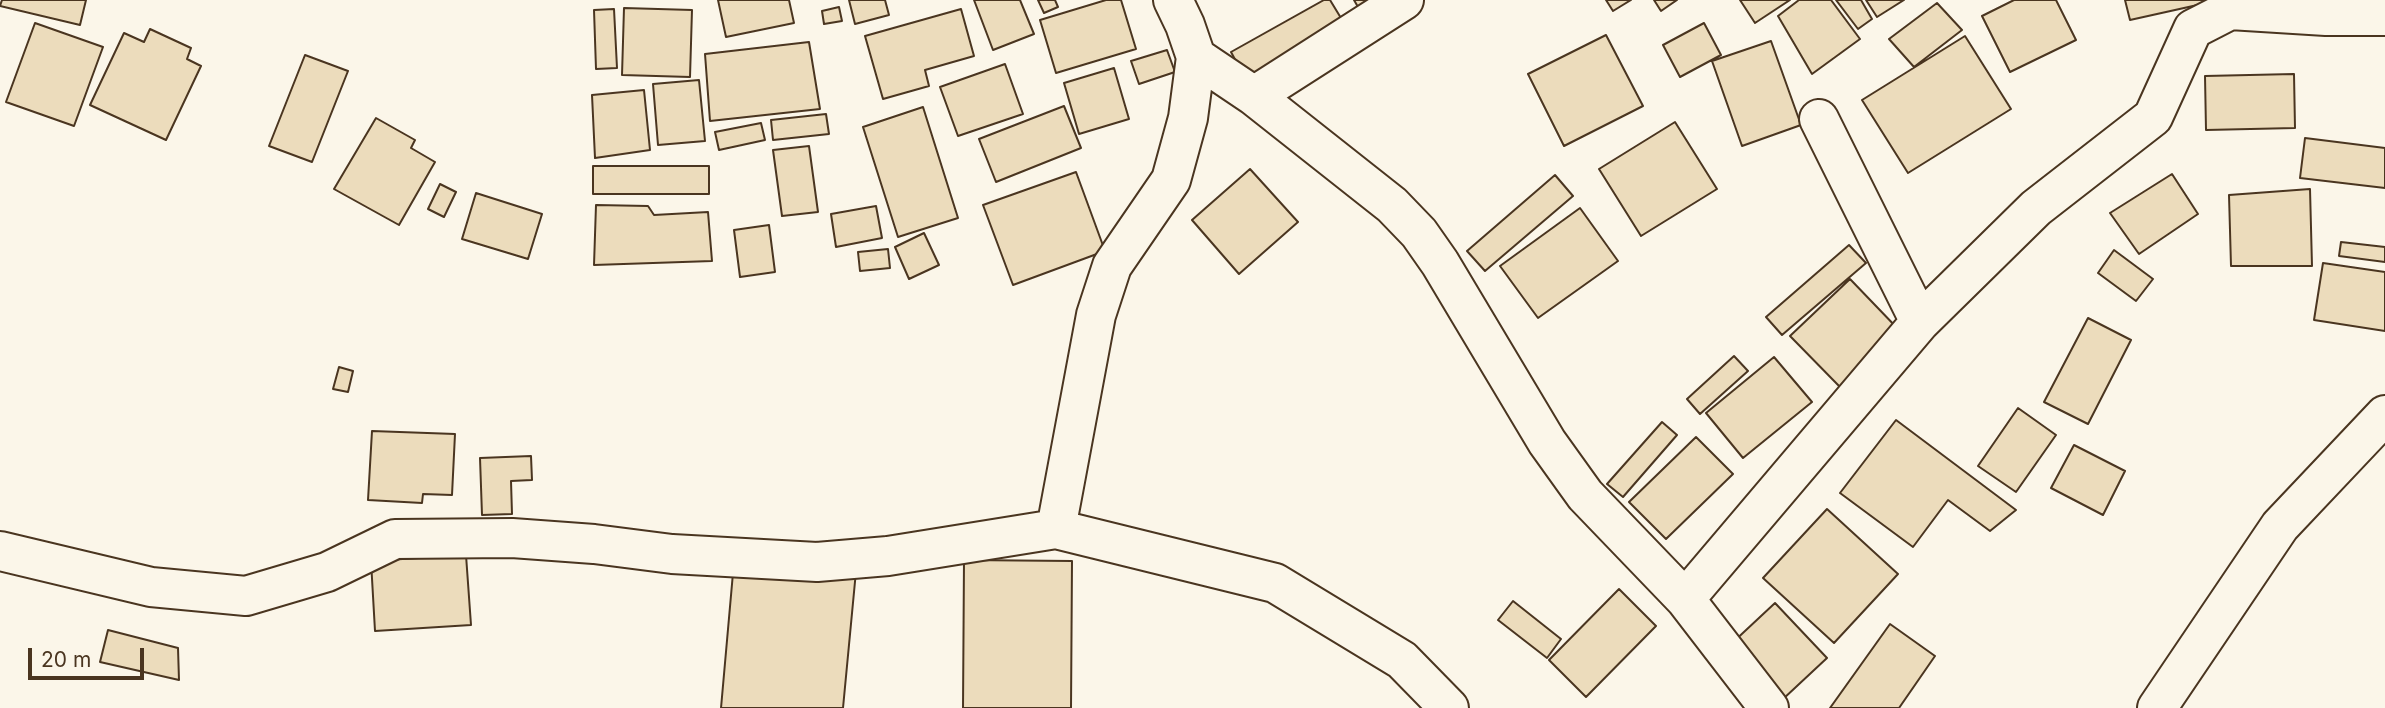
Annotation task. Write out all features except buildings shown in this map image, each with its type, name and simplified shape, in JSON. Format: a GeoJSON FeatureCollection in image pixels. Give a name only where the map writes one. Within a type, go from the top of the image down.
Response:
{"type":"FeatureCollection","features":[{"type":"Feature","properties":{"kind":"street"},"geometry":{"type":"LineString","coordinates":[[1056,529],[1096,315],[1112,266],[1171,180],[1188,118],[1196,57],[1173,0]]}},
{"type":"Feature","properties":{"kind":"street"},"geometry":{"type":"LineString","coordinates":[[1254,96],[1404,0]]}},
{"type":"Feature","properties":{"kind":"street"},"geometry":{"type":"LineString","coordinates":[[1685,599],[1920,322],[2036,208],[2153,117],[2193,29],[2230,10],[2326,16],[2385,16]]}},
{"type":"Feature","properties":{"kind":"street"},"geometry":{"type":"LineString","coordinates":[[1196,57],[1254,96],[1392,205],[1419,233],[1440,263],[1547,442],[1585,495],[1685,599],[1769,708]]}},
{"type":"Feature","properties":{"kind":"street"},"geometry":{"type":"LineString","coordinates":[[1818,119],[1920,322]]}},
{"type":"Feature","properties":{"kind":"street"},"geometry":{"type":"LineString","coordinates":[[2157,708],[2280,526],[2385,415]]}},
{"type":"Feature","properties":{"kind":"street"},"geometry":{"type":"LineString","coordinates":[[0,551],[151,587],[246,596],[327,572],[395,539],[512,538],[594,544],[672,554],[817,562],[888,556],[1056,529],[1275,583],[1402,660],[1448,708]]}}]}
